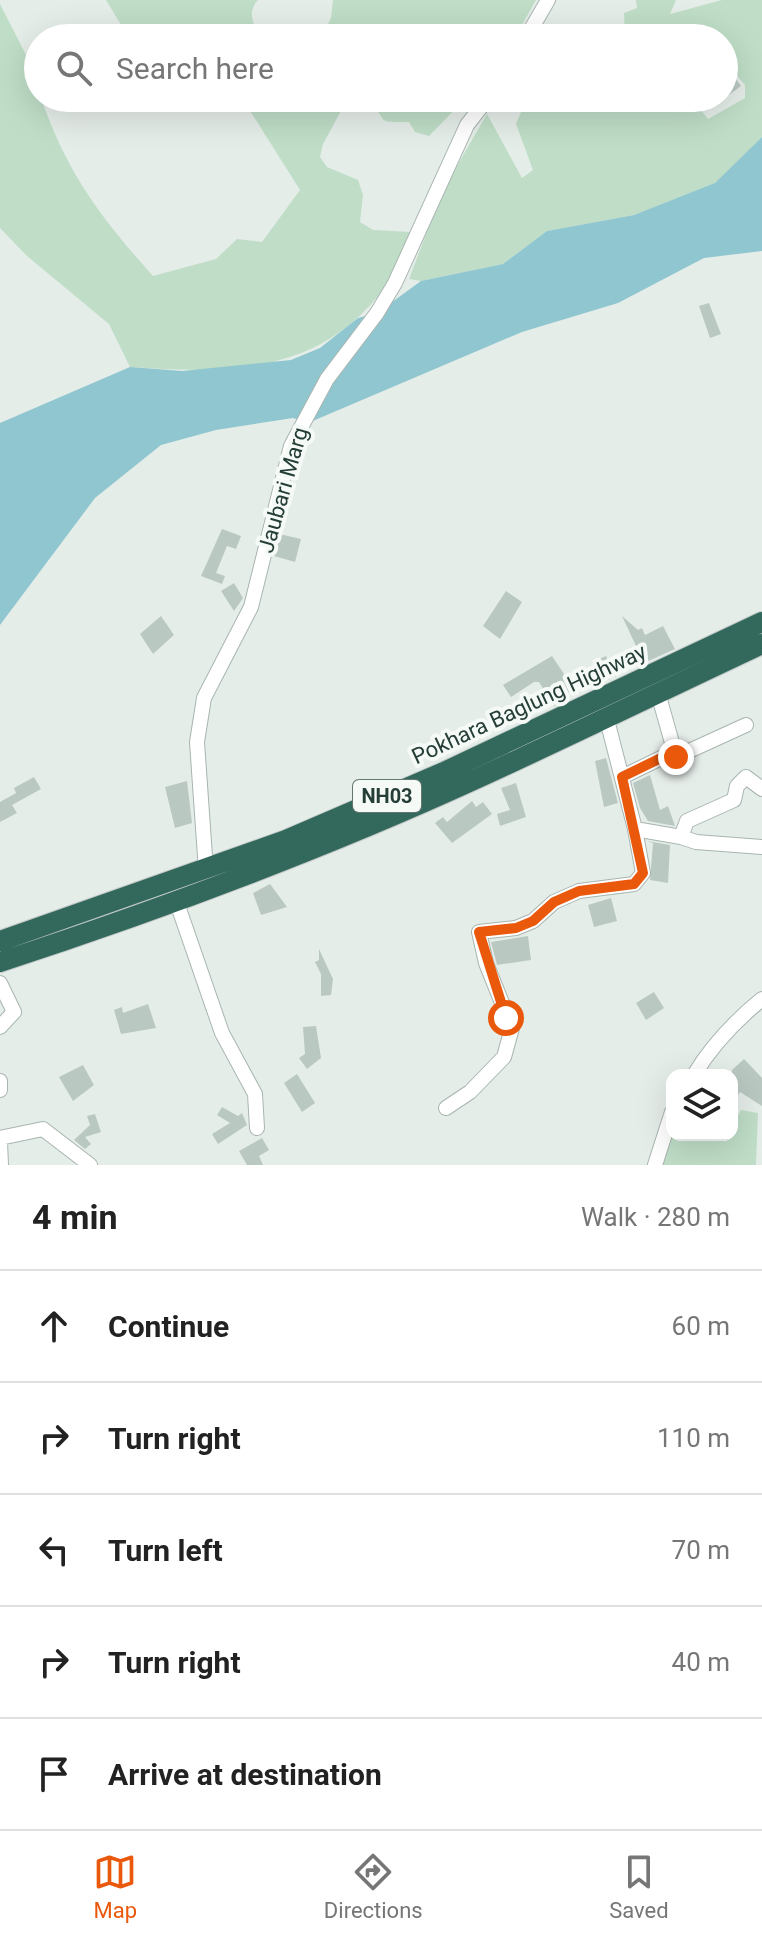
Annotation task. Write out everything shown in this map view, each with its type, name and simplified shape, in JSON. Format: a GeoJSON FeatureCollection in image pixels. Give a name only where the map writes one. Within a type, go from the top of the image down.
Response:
{"type":"FeatureCollection","features":[{"type":"Feature","properties":{"kind":"highway","name":"Pokhara Baglung Highway"},"geometry":{"type":"LineString","coordinates":[[0,941],[206,871],[444,772],[762,622]]}},
{"type":"Feature","properties":{"kind":"highway","name":"Pokhara Baglung Highway"},"geometry":{"type":"LineString","coordinates":[[0,962],[177,903],[475,780],[762,644]]}},
{"type":"Feature","properties":{"kind":"street"},"geometry":{"type":"LineString","coordinates":[[534,24],[548,0]]}},
{"type":"Feature","properties":{"kind":"street","name":"Jaubari Marg"},"geometry":{"type":"LineString","coordinates":[[206,871],[197,742],[204,698],[251,607],[291,446],[327,379],[377,313],[395,283],[467,125],[477,112]]}},
{"type":"Feature","properties":{"kind":"street"},"geometry":{"type":"LineString","coordinates":[[658,693],[676,757]]}},
{"type":"Feature","properties":{"kind":"street"},"geometry":{"type":"LineString","coordinates":[[446,1108],[470,1092],[504,1057],[512,1028],[486,963],[479,932],[516,928],[533,921],[554,902],[579,891],[634,884],[643,873],[606,716]]}},
{"type":"Feature","properties":{"kind":"street"},"geometry":{"type":"LineString","coordinates":[[622,777],[663,757],[676,757],[746,725]]}},
{"type":"Feature","properties":{"kind":"street"},"geometry":{"type":"LineString","coordinates":[[681,837],[687,821],[734,800],[737,786],[746,777],[762,789]]}},
{"type":"Feature","properties":{"kind":"street"},"geometry":{"type":"LineString","coordinates":[[635,829],[696,842],[762,847]]}},
{"type":"Feature","properties":{"kind":"street"},"geometry":{"type":"LineString","coordinates":[[177,903],[222,1033],[255,1094],[257,1128]]}},
{"type":"Feature","properties":{"kind":"street"},"geometry":{"type":"LineString","coordinates":[[0,983],[14,1012],[0,1027]]}},
{"type":"Feature","properties":{"kind":"street"},"geometry":{"type":"LineString","coordinates":[[699,1069],[731,1026],[762,999]]}},
{"type":"Feature","properties":{"kind":"street"},"geometry":{"type":"LineString","coordinates":[[0,1081],[0,1090]]}},
{"type":"Feature","properties":{"kind":"street"},"geometry":{"type":"LineString","coordinates":[[1,1165],[0,1140],[43,1129],[90,1165]]}},
{"type":"Feature","properties":{"kind":"street"},"geometry":{"type":"LineString","coordinates":[[655,1165],[666,1131]]}},
{"type":"Feature","properties":{"kind":"green space"},"geometry":{"type":"Polygon","coordinates":[[[106,0],[258,0],[252,10],[254,24],[121,24],[106,0]]]}},
{"type":"Feature","properties":{"kind":"green space"},"geometry":{"type":"Polygon","coordinates":[[[333,0],[536,0],[522,24],[328,24],[333,0]]]}},
{"type":"Feature","properties":{"kind":"green space"},"geometry":{"type":"Polygon","coordinates":[[[636,0],[676,0],[670,14],[722,0],[762,0],[762,137],[716,183],[634,215],[547,231],[503,264],[421,281],[409,279],[443,190],[487,114],[522,178],[533,170],[516,124],[521,112],[702,112],[708,119],[720,112],[738,112],[738,102],[745,98],[745,85],[738,77],[738,24],[624,24],[624,13],[637,8],[636,0]]]}},
{"type":"Feature","properties":{"kind":"green space"},"geometry":{"type":"Polygon","coordinates":[[[0,4],[24,51],[24,112],[46,112],[62,149],[87,193],[153,276],[216,259],[237,239],[262,242],[300,190],[251,112],[340,112],[323,144],[320,157],[327,167],[358,180],[363,195],[360,222],[373,230],[411,232],[392,277],[366,309],[339,333],[308,350],[276,361],[207,370],[130,367],[109,324],[27,256],[0,228],[0,4]]]}},
{"type":"Feature","properties":{"kind":"green space"},"geometry":{"type":"Polygon","coordinates":[[[379,112],[452,112],[429,136],[415,132],[409,122],[383,119],[379,112]]]}},
{"type":"Feature","properties":{"kind":"green space"},"geometry":{"type":"Polygon","coordinates":[[[741,1110],[758,1113],[756,1165],[661,1165],[668,1141],[738,1141],[738,1116],[741,1110]]]}},
{"type":"Feature","properties":{"kind":"water"},"geometry":{"type":"Polygon","coordinates":[[[762,137],[762,251],[704,258],[618,303],[522,332],[308,423],[293,418],[216,430],[161,445],[95,498],[0,625],[0,423],[130,367],[182,371],[291,360],[320,348],[358,318],[377,313],[421,281],[503,264],[547,231],[634,215],[715,183],[762,137]]]}},
{"type":"Feature","properties":{"kind":"building"},"geometry":{"type":"Polygon","coordinates":[[[709,303],[721,334],[710,338],[699,306],[709,303]]]}},
{"type":"Feature","properties":{"kind":"building"},"geometry":{"type":"Polygon","coordinates":[[[222,529],[241,536],[236,549],[227,546],[216,573],[225,576],[222,584],[201,576],[222,529]]]}},
{"type":"Feature","properties":{"kind":"building"},"geometry":{"type":"Polygon","coordinates":[[[279,534],[301,539],[295,562],[274,556],[279,534]]]}},
{"type":"Feature","properties":{"kind":"building"},"geometry":{"type":"Polygon","coordinates":[[[234,583],[243,598],[234,611],[221,591],[234,583]]]}},
{"type":"Feature","properties":{"kind":"building"},"geometry":{"type":"Polygon","coordinates":[[[506,591],[522,602],[500,639],[483,626],[506,591]]]}},
{"type":"Feature","properties":{"kind":"building"},"geometry":{"type":"Polygon","coordinates":[[[161,616],[174,635],[153,654],[140,634],[161,616]]]}},
{"type":"Feature","properties":{"kind":"building"},"geometry":{"type":"Polygon","coordinates":[[[622,616],[638,630],[642,628],[645,635],[663,626],[675,649],[644,663],[622,616]]]}},
{"type":"Feature","properties":{"kind":"building"},"geometry":{"type":"Polygon","coordinates":[[[552,656],[574,689],[565,695],[568,699],[554,706],[539,682],[511,697],[503,685],[552,656]]]}},
{"type":"Feature","properties":{"kind":"building"},"geometry":{"type":"Polygon","coordinates":[[[606,656],[616,676],[601,683],[592,662],[606,656]]]}},
{"type":"Feature","properties":{"kind":"building"},"geometry":{"type":"Polygon","coordinates":[[[606,758],[618,803],[604,807],[595,761],[606,758]]]}},
{"type":"Feature","properties":{"kind":"building"},"geometry":{"type":"Polygon","coordinates":[[[650,775],[660,810],[668,806],[675,826],[648,821],[640,808],[633,783],[650,775]]]}},
{"type":"Feature","properties":{"kind":"building"},"geometry":{"type":"Polygon","coordinates":[[[34,777],[41,789],[12,805],[17,813],[0,822],[0,802],[16,793],[14,788],[34,777]]]}},
{"type":"Feature","properties":{"kind":"building"},"geometry":{"type":"Polygon","coordinates":[[[187,781],[192,823],[175,828],[165,787],[187,781]]]}},
{"type":"Feature","properties":{"kind":"building"},"geometry":{"type":"Polygon","coordinates":[[[516,783],[526,817],[500,826],[497,814],[510,810],[501,788],[516,783]]]}},
{"type":"Feature","properties":{"kind":"building"},"geometry":{"type":"Polygon","coordinates":[[[472,801],[476,807],[483,802],[492,814],[452,843],[435,823],[443,817],[447,822],[472,801]]]}},
{"type":"Feature","properties":{"kind":"building"},"geometry":{"type":"Polygon","coordinates":[[[647,841],[670,845],[668,883],[650,880],[653,843],[647,841]]]}},
{"type":"Feature","properties":{"kind":"building"},"geometry":{"type":"Polygon","coordinates":[[[270,884],[287,907],[261,915],[253,893],[270,884]]]}},
{"type":"Feature","properties":{"kind":"building"},"geometry":{"type":"Polygon","coordinates":[[[611,898],[617,921],[594,927],[588,905],[611,898]]]}},
{"type":"Feature","properties":{"kind":"building"},"geometry":{"type":"Polygon","coordinates":[[[528,936],[531,960],[497,965],[491,942],[528,936]]]}},
{"type":"Feature","properties":{"kind":"building"},"geometry":{"type":"Polygon","coordinates":[[[319,949],[333,979],[331,995],[321,996],[321,974],[315,962],[319,960],[319,949]]]}},
{"type":"Feature","properties":{"kind":"building"},"geometry":{"type":"Polygon","coordinates":[[[654,992],[664,1008],[646,1020],[636,1003],[654,992]]]}},
{"type":"Feature","properties":{"kind":"building"},"geometry":{"type":"Polygon","coordinates":[[[148,1004],[156,1028],[121,1034],[114,1010],[122,1007],[123,1013],[148,1004]]]}},
{"type":"Feature","properties":{"kind":"building"},"geometry":{"type":"Polygon","coordinates":[[[316,1026],[321,1058],[307,1069],[299,1058],[305,1054],[303,1027],[316,1026]]]}},
{"type":"Feature","properties":{"kind":"building"},"geometry":{"type":"Polygon","coordinates":[[[744,1059],[762,1078],[762,1106],[740,1092],[738,1095],[738,1069],[733,1069],[744,1059]]]}},
{"type":"Feature","properties":{"kind":"building"},"geometry":{"type":"Polygon","coordinates":[[[83,1065],[94,1085],[73,1101],[59,1077],[83,1065]]]}},
{"type":"Feature","properties":{"kind":"building"},"geometry":{"type":"Polygon","coordinates":[[[297,1074],[315,1103],[302,1112],[284,1083],[297,1074]]]}},
{"type":"Feature","properties":{"kind":"building"},"geometry":{"type":"Polygon","coordinates":[[[222,1107],[238,1116],[242,1113],[247,1125],[218,1144],[212,1134],[230,1123],[217,1115],[222,1107]]]}},
{"type":"Feature","properties":{"kind":"building"},"geometry":{"type":"Polygon","coordinates":[[[95,1114],[101,1132],[85,1137],[91,1144],[85,1149],[74,1140],[90,1125],[87,1116],[95,1114]]]}},
{"type":"Feature","properties":{"kind":"building"},"geometry":{"type":"Polygon","coordinates":[[[262,1138],[269,1150],[259,1156],[263,1165],[247,1165],[239,1151],[262,1138]]]}},
{"type":"Feature","properties":{"kind":"route"},"geometry":{"type":"LineString","coordinates":[[506,1018],[486,963],[479,932],[516,928],[533,921],[554,902],[579,891],[634,884],[643,873],[642,855],[622,777],[663,757],[676,757]]}}]}
